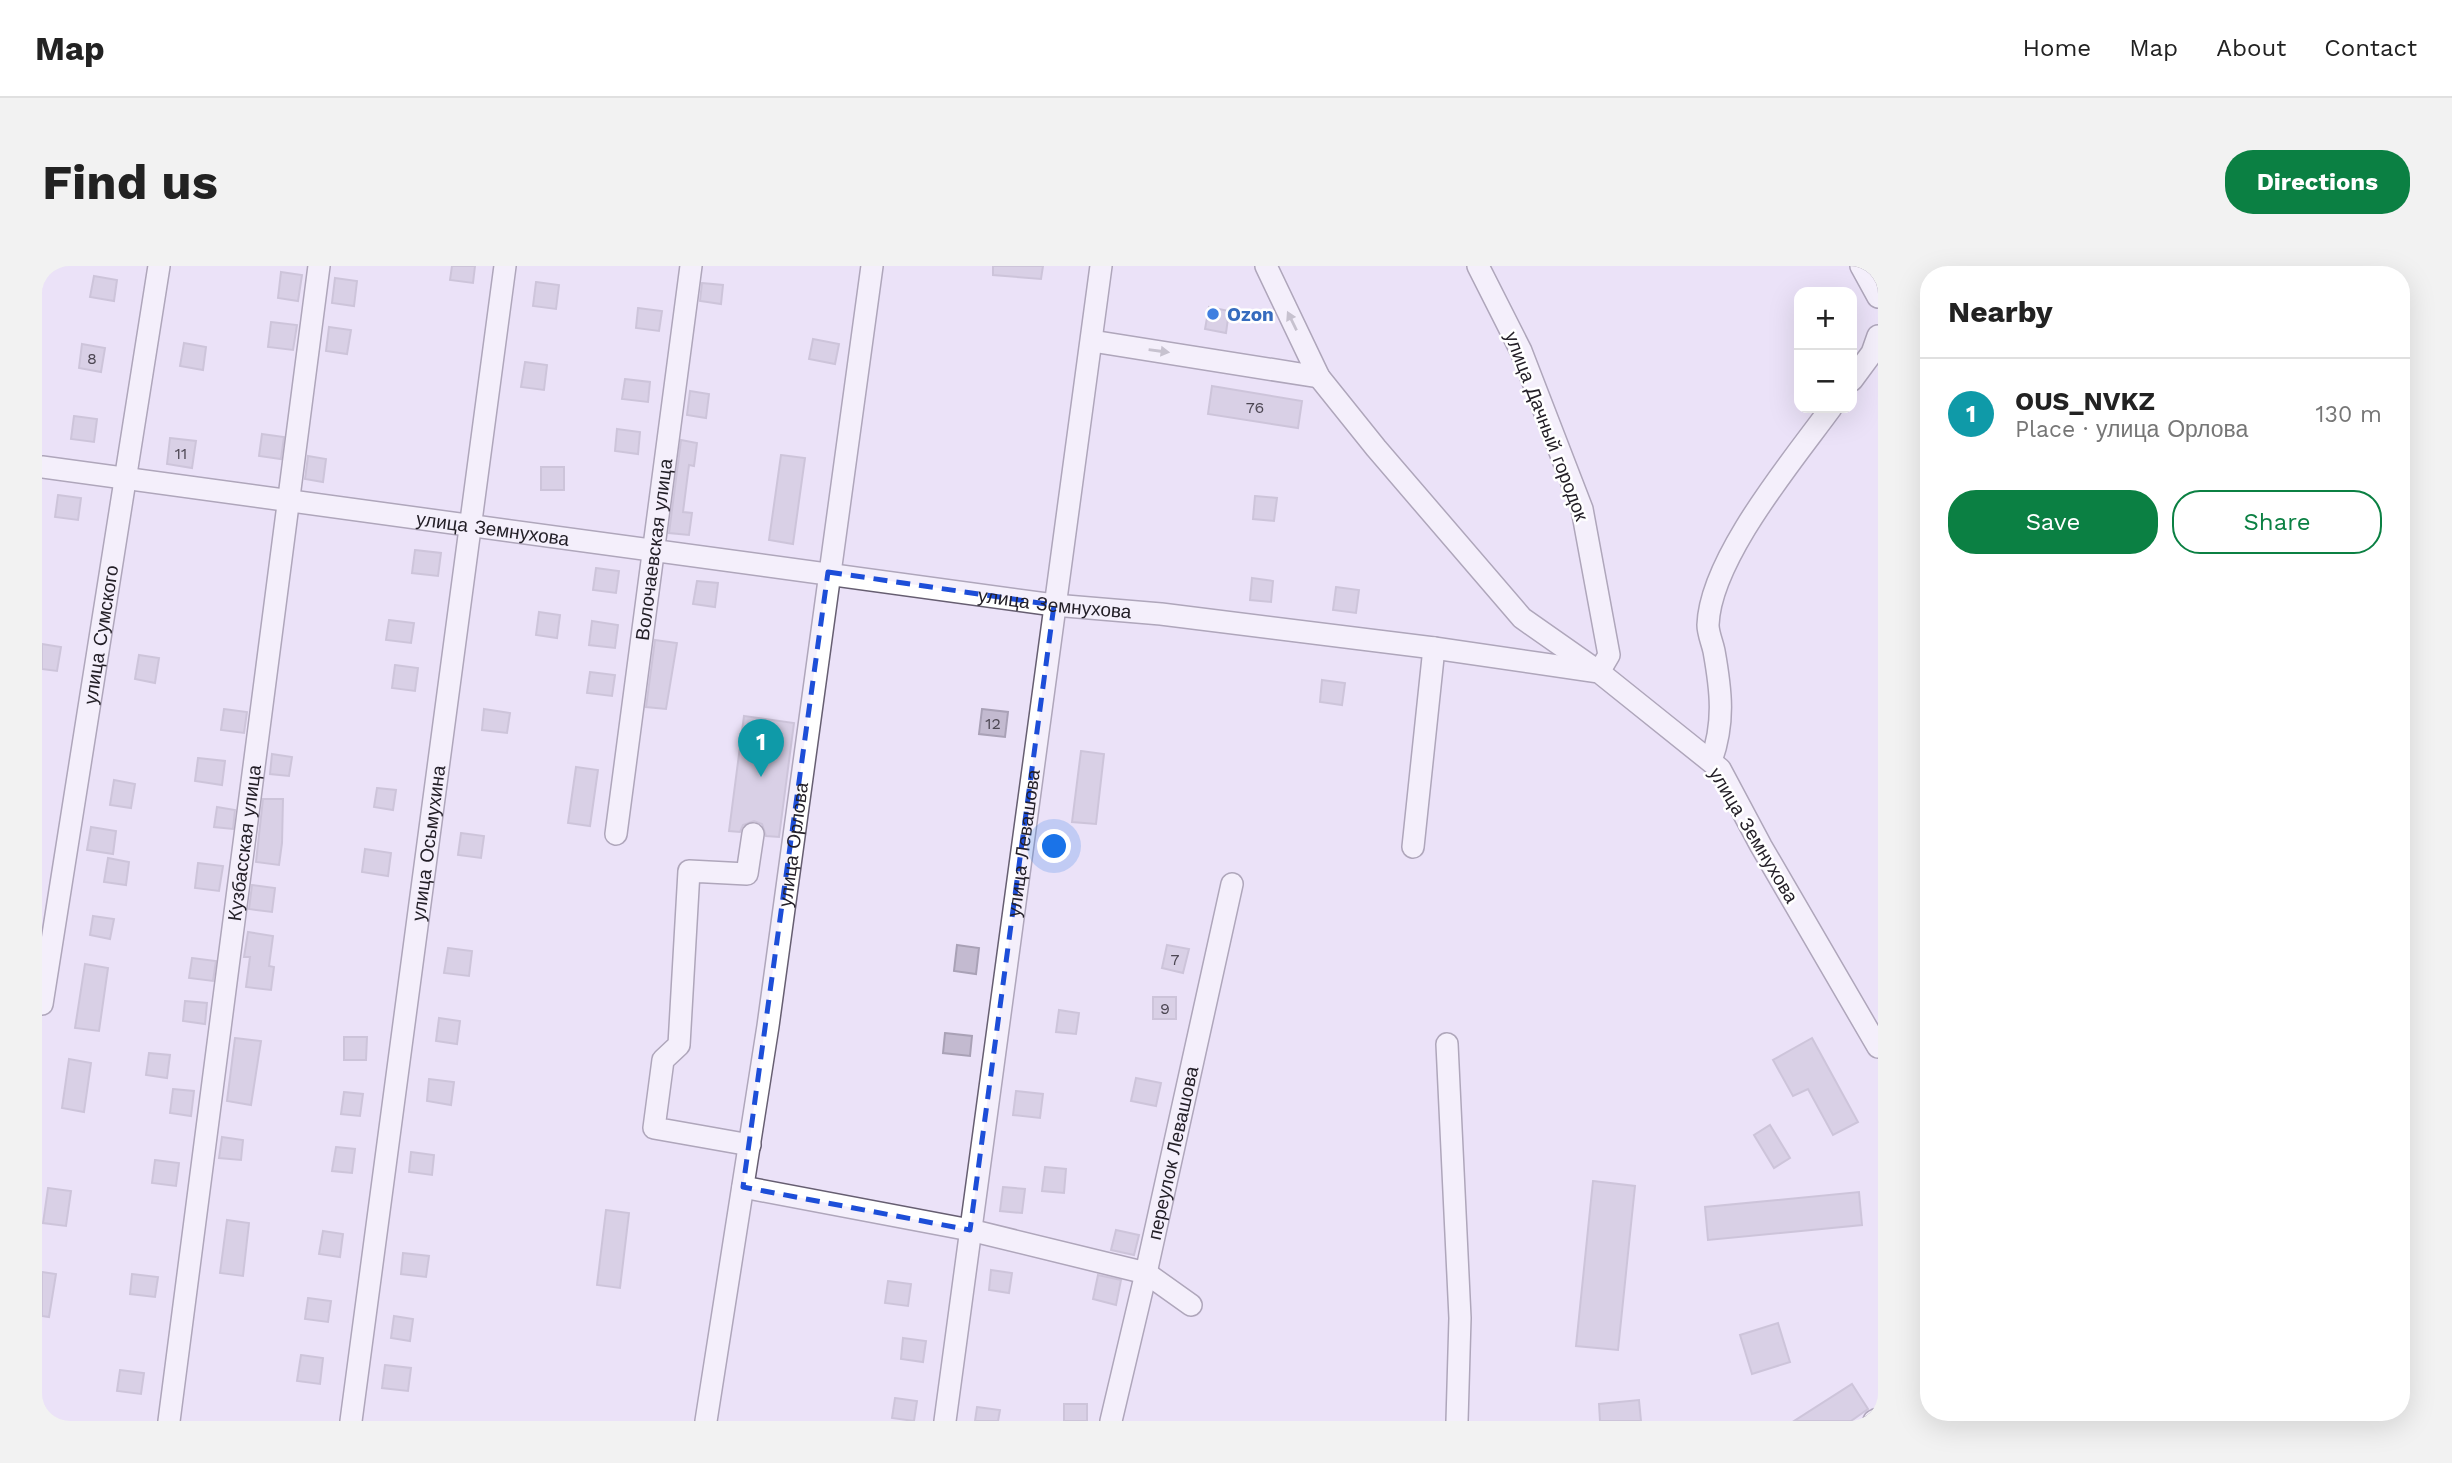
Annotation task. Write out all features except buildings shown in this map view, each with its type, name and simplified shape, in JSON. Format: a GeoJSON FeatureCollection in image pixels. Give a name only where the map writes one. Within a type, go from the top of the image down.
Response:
{"type":"FeatureCollection","features":[{"type":"Feature","properties":{"kind":"street","name":"улица Сумского"},"geometry":{"type":"LineString","coordinates":[[42,1004],[159,266]]}},
{"type":"Feature","properties":{"kind":"street","name":"Кузбасская улица"},"geometry":{"type":"LineString","coordinates":[[169,1421],[318,266]]}},
{"type":"Feature","properties":{"kind":"street","name":"улица Осьмухина"},"geometry":{"type":"LineString","coordinates":[[351,1421],[505,266]]}},
{"type":"Feature","properties":{"kind":"street","name":"Волочаевская улица"},"geometry":{"type":"LineString","coordinates":[[617,834],[691,266]]}},
{"type":"Feature","properties":{"kind":"street","name":"улица Орлова"},"geometry":{"type":"LineString","coordinates":[[706,1421],[750,1145],[872,266]]}},
{"type":"Feature","properties":{"kind":"street","name":"улица Левашова"},"geometry":{"type":"LineString","coordinates":[[945,1421],[1101,266]]}},
{"type":"Feature","properties":{"kind":"street"},"geometry":{"type":"LineString","coordinates":[[1266,266],[1319,377],[1418,498],[1522,618],[1599,672]]}},
{"type":"Feature","properties":{"kind":"street","name":"улица Дачный городок"},"geometry":{"type":"LineString","coordinates":[[1478,266],[1521,351],[1582,509],[1609,655],[1599,672]]}},
{"type":"Feature","properties":{"kind":"street"},"geometry":{"type":"LineString","coordinates":[[1861,266],[1878,297]]}},
{"type":"Feature","properties":{"kind":"street"},"geometry":{"type":"LineString","coordinates":[[1857,373],[1871,353],[1878,336]]}},
{"type":"Feature","properties":{"kind":"street"},"geometry":{"type":"LineString","coordinates":[[1091,341],[1319,377]]}},
{"type":"Feature","properties":{"kind":"street"},"geometry":{"type":"LineString","coordinates":[[1711,761],[1719,738],[1721,713],[1714,649],[1708,626],[1713,598],[1724,568],[1748,524],[1827,413]]}},
{"type":"Feature","properties":{"kind":"street","name":"улица Земнухова"},"geometry":{"type":"LineString","coordinates":[[42,467],[828,572],[1054,605],[1161,614],[1434,648],[1599,672],[1720,769],[1761,846],[1878,1047]]}},
{"type":"Feature","properties":{"kind":"street"},"geometry":{"type":"LineString","coordinates":[[1413,846],[1434,648]]}},
{"type":"Feature","properties":{"kind":"street"},"geometry":{"type":"LineString","coordinates":[[750,1145],[654,1128],[663,1060],[678,1045],[690,871],[747,874],[753,834]]}},
{"type":"Feature","properties":{"kind":"street","name":"переулок Левашова"},"geometry":{"type":"LineString","coordinates":[[1111,1421],[1232,884]]}},
{"type":"Feature","properties":{"kind":"street"},"geometry":{"type":"LineString","coordinates":[[1447,1044],[1460,1318],[1457,1421]]}},
{"type":"Feature","properties":{"kind":"street"},"geometry":{"type":"LineString","coordinates":[[743,1187],[970,1230],[1146,1273],[1191,1305]]}},
{"type":"Feature","properties":{"kind":"highlighted area"},"geometry":{"type":"Polygon","coordinates":[[[828,572],[1054,605],[970,1230],[743,1187],[828,572]]]}},
{"type":"Feature","properties":{"kind":"place","name":"Ozon"},"geometry":{"type":"Point","coordinates":[1213,314]}},
{"type":"Feature","properties":{"kind":"place","name":"OUS_NVKZ"},"geometry":{"type":"Point","coordinates":[761,777]}}]}
